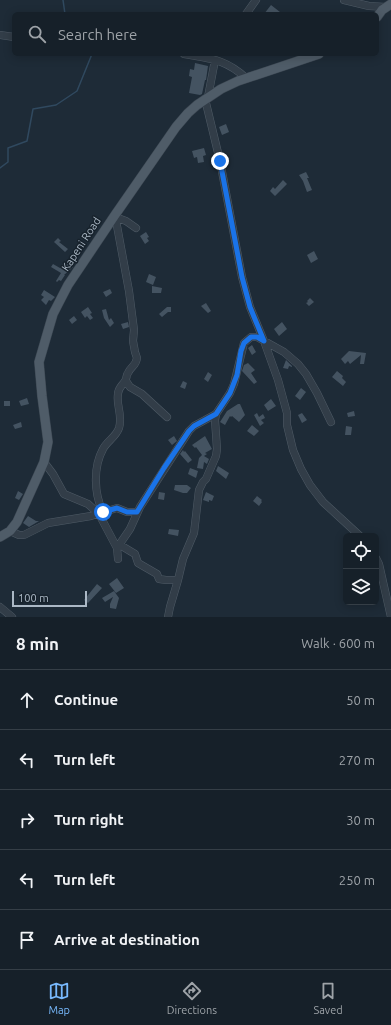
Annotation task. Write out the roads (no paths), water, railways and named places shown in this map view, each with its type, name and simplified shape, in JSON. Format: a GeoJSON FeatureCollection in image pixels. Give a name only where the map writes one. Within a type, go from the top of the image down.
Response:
{"type":"FeatureCollection","features":[{"type":"Feature","properties":{"kind":"main road"},"geometry":{"type":"LineString","coordinates":[[379,15],[388,6]]}},
{"type":"Feature","properties":{"kind":"main road","name":"Kapeni Road"},"geometry":{"type":"LineString","coordinates":[[0,538],[10,531],[17,522],[44,462],[48,442],[39,362],[53,314],[68,285],[176,127],[188,113],[206,98],[221,89],[246,78],[313,56]]}},
{"type":"Feature","properties":{"kind":"street"},"geometry":{"type":"LineString","coordinates":[[247,12],[256,0]]}},
{"type":"Feature","properties":{"kind":"street"},"geometry":{"type":"LineString","coordinates":[[344,0],[369,6],[388,6]]}},
{"type":"Feature","properties":{"kind":"street"},"geometry":{"type":"LineString","coordinates":[[0,35],[12,37]]}},
{"type":"Feature","properties":{"kind":"street"},"geometry":{"type":"LineString","coordinates":[[246,78],[230,65],[212,57],[206,98],[220,161],[242,277],[250,307],[264,341],[285,404],[290,438],[301,469],[310,485],[323,502],[357,533]]}},
{"type":"Feature","properties":{"kind":"street"},"geometry":{"type":"LineString","coordinates":[[115,216],[136,228]]}},
{"type":"Feature","properties":{"kind":"street"},"geometry":{"type":"LineString","coordinates":[[115,216],[118,223],[130,291],[134,330],[133,341],[138,358],[128,373],[126,381],[122,384],[118,394],[121,415],[119,428],[117,434],[103,449],[99,460],[97,477],[97,493],[101,513],[118,546],[118,559]]}},
{"type":"Feature","properties":{"kind":"street"},"geometry":{"type":"LineString","coordinates":[[168,617],[186,549],[194,533],[199,490],[206,479],[216,456],[216,414],[230,393],[234,384],[244,343],[251,337],[257,337],[284,352],[298,364],[306,374],[317,393],[331,422]]}},
{"type":"Feature","properties":{"kind":"street"},"geometry":{"type":"LineString","coordinates":[[126,381],[130,387],[142,394],[167,417]]}},
{"type":"Feature","properties":{"kind":"street"},"geometry":{"type":"LineString","coordinates":[[118,546],[130,530],[137,512],[164,468],[189,431],[194,426],[216,414]]}},
{"type":"Feature","properties":{"kind":"street"},"geometry":{"type":"LineString","coordinates":[[44,462],[53,474],[64,494],[88,504],[101,513]]}},
{"type":"Feature","properties":{"kind":"street"},"geometry":{"type":"LineString","coordinates":[[10,531],[19,536],[24,536],[48,523],[91,516],[117,508],[127,512],[137,512]]}},
{"type":"Feature","properties":{"kind":"street"},"geometry":{"type":"LineString","coordinates":[[118,546],[134,553],[138,563],[157,574],[159,579],[178,580]]}},
{"type":"Feature","properties":{"kind":"street"},"geometry":{"type":"LineString","coordinates":[[379,564],[388,593],[391,617]]}},
{"type":"Feature","properties":{"kind":"street"},"geometry":{"type":"LineString","coordinates":[[0,606],[12,617]]}},
{"type":"Feature","properties":{"kind":"waterway"},"geometry":{"type":"LineString","coordinates":[[63,0],[65,12]]}},
{"type":"Feature","properties":{"kind":"waterway"},"geometry":{"type":"LineString","coordinates":[[0,168],[8,162],[8,148],[27,141],[33,109],[56,105],[77,91],[91,56]]}}]}
